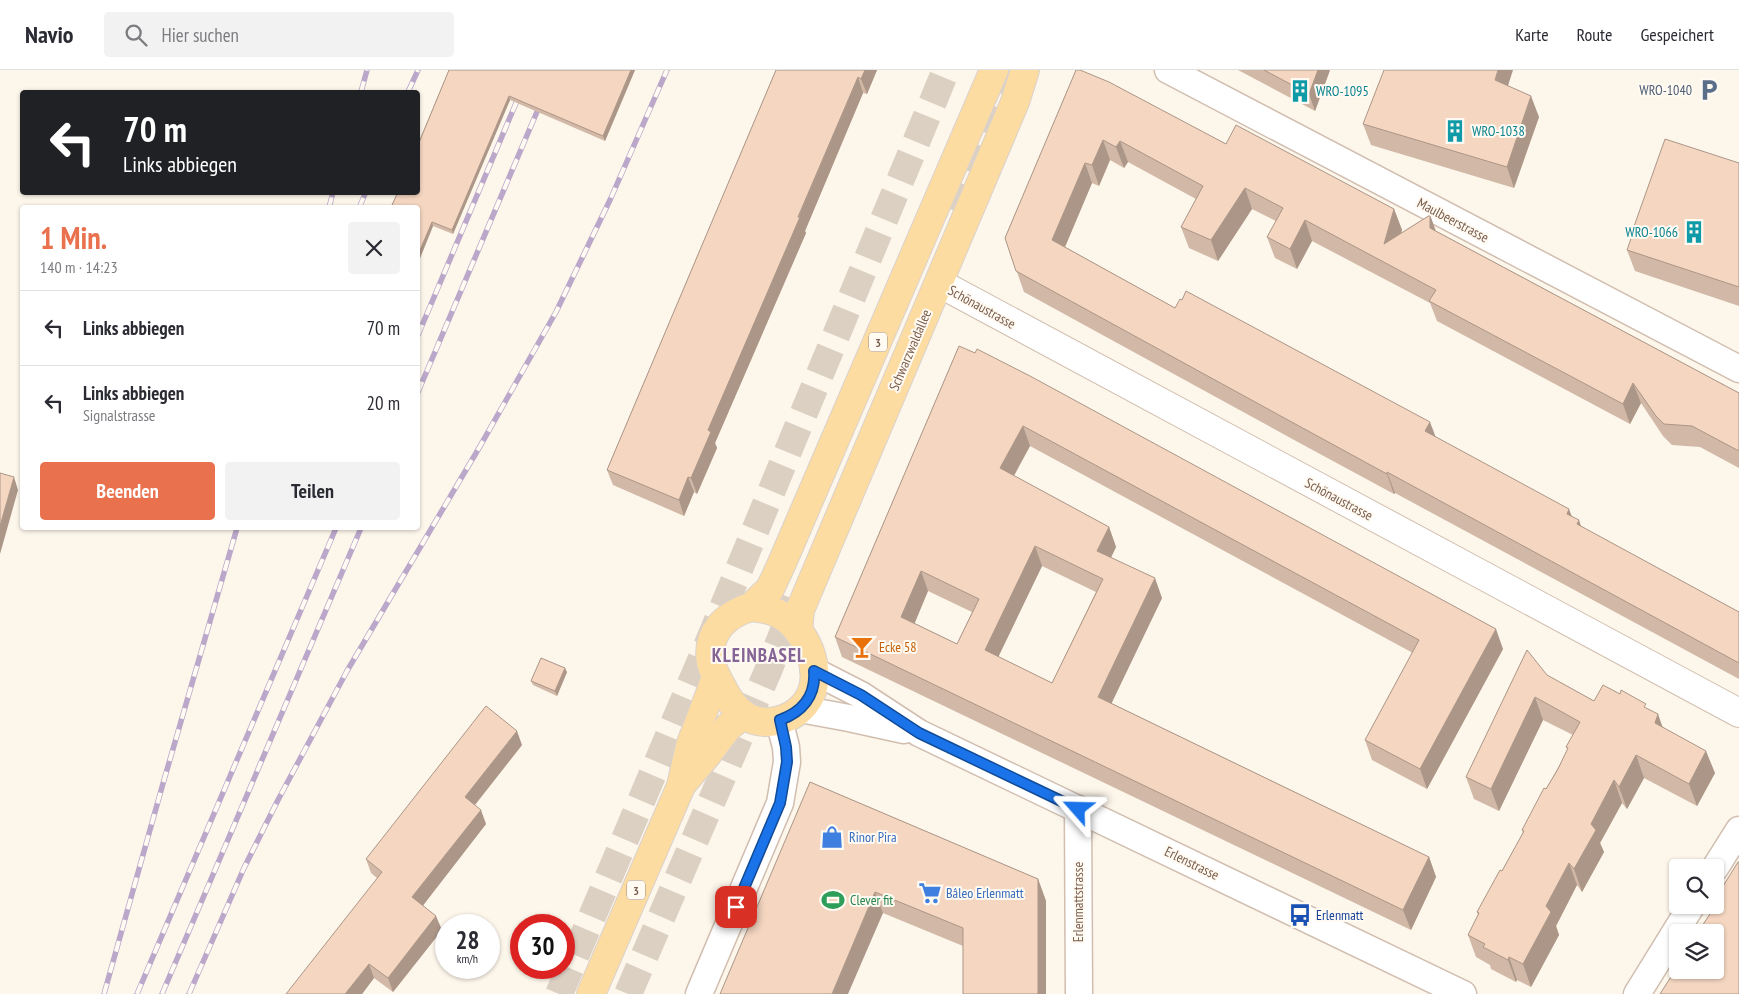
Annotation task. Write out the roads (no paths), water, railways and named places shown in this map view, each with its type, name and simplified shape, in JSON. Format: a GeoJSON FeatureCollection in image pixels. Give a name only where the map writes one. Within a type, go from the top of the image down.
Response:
{"type":"FeatureCollection","features":[{"type":"Feature","properties":{"kind":"main road","name":"3"},"geometry":{"type":"LineString","coordinates":[[680,786],[729,726],[744,715],[725,693],[716,676],[711,664],[712,640],[726,618],[738,611],[751,607],[770,589],[994,70]]}},
{"type":"Feature","properties":{"kind":"main road","name":"Schwarzwaldallee"},"geometry":{"type":"LineString","coordinates":[[798,631],[800,610],[1015,102],[1025,70]]}},
{"type":"Feature","properties":{"kind":"main road"},"geometry":{"type":"LineString","coordinates":[[744,715],[762,721],[790,715],[807,701],[815,679],[808,647],[792,623],[778,613],[763,608],[751,607]]}},
{"type":"Feature","properties":{"kind":"main road","name":"3"},"geometry":{"type":"LineString","coordinates":[[592,994],[680,786],[690,746],[716,676]]}},
{"type":"Feature","properties":{"kind":"street","name":"Maulbeerstrasse"},"geometry":{"type":"LineString","coordinates":[[1168,70],[1739,369]]}},
{"type":"Feature","properties":{"kind":"street","name":"Schönaustrasse"},"geometry":{"type":"LineString","coordinates":[[939,284],[1739,713]]}},
{"type":"Feature","properties":{"kind":"street","name":"Erlenstrasse"},"geometry":{"type":"LineString","coordinates":[[814,671],[861,695],[919,733],[1464,994]]}},
{"type":"Feature","properties":{"kind":"street","name":"Erlenstrasse"},"geometry":{"type":"LineString","coordinates":[[790,715],[848,718],[919,733]]}},
{"type":"Feature","properties":{"kind":"street"},"geometry":{"type":"LineString","coordinates":[[699,994],[780,803],[787,762],[786,747],[790,715]]}},
{"type":"Feature","properties":{"kind":"street","name":"Erlenmattstrasse"},"geometry":{"type":"LineString","coordinates":[[1078,809],[1079,994]]}},
{"type":"Feature","properties":{"kind":"street"},"geometry":{"type":"LineString","coordinates":[[1721,859],[1739,830]]}},
{"type":"Feature","properties":{"kind":"street"},"geometry":{"type":"LineString","coordinates":[[1637,994],[1686,914]]}},
{"type":"Feature","properties":{"kind":"tunnel"},"geometry":{"type":"LineString","coordinates":[[559,994],[711,637],[946,70]]}},
{"type":"Feature","properties":{"kind":"tunnel"},"geometry":{"type":"LineString","coordinates":[[955,211],[1012,70]]}},
{"type":"Feature","properties":{"kind":"tunnel"},"geometry":{"type":"LineString","coordinates":[[628,994],[768,671],[796,600]]}},
{"type":"Feature","properties":{"kind":"railway"},"geometry":{"type":"LineString","coordinates":[[362,90],[367,70]]}},
{"type":"Feature","properties":{"kind":"railway"},"geometry":{"type":"LineString","coordinates":[[409,90],[418,70]]}},
{"type":"Feature","properties":{"kind":"railway"},"geometry":{"type":"LineString","coordinates":[[420,330],[530,70]]}},
{"type":"Feature","properties":{"kind":"railway"},"geometry":{"type":"LineString","coordinates":[[189,994],[244,868],[347,671],[479,448],[556,312],[610,200],[667,70]]}},
{"type":"Feature","properties":{"kind":"railway"},"geometry":{"type":"LineString","coordinates":[[420,387],[542,100]]}},
{"type":"Feature","properties":{"kind":"railway"},"geometry":{"type":"LineString","coordinates":[[330,205],[332,195]]}},
{"type":"Feature","properties":{"kind":"railway"},"geometry":{"type":"LineString","coordinates":[[360,205],[365,195]]}},
{"type":"Feature","properties":{"kind":"railway"},"geometry":{"type":"LineString","coordinates":[[104,994],[236,530]]}},
{"type":"Feature","properties":{"kind":"railway"},"geometry":{"type":"LineString","coordinates":[[137,994],[335,530]]}},
{"type":"Feature","properties":{"kind":"railway"},"geometry":{"type":"LineString","coordinates":[[162,994],[360,530]]}},
{"type":"Feature","properties":{"kind":"place","name":"WRO-1040"},"geometry":{"type":"Point","coordinates":[1709,90]}},
{"type":"Feature","properties":{"kind":"place","name":"WRO-1095"},"geometry":{"type":"Point","coordinates":[1300,91]}},
{"type":"Feature","properties":{"kind":"place","name":"WRO-1038"},"geometry":{"type":"Point","coordinates":[1455,131]}},
{"type":"Feature","properties":{"kind":"place","name":"WRO-1066"},"geometry":{"type":"Point","coordinates":[1694,232]}},
{"type":"Feature","properties":{"kind":"place","name":"Ecke 58"},"geometry":{"type":"Point","coordinates":[862,647]}},
{"type":"Feature","properties":{"kind":"place","name":"Rinor Pira"},"geometry":{"type":"Point","coordinates":[832,837]}},
{"type":"Feature","properties":{"kind":"place","name":"Bâleo Erlenmatt"},"geometry":{"type":"Point","coordinates":[930,893]}},
{"type":"Feature","properties":{"kind":"place","name":"Clever fit"},"geometry":{"type":"Point","coordinates":[833,900]}},
{"type":"Feature","properties":{"kind":"place","name":"Erlenmatt"},"geometry":{"type":"Point","coordinates":[1300,915]}},
{"type":"Feature","properties":{"kind":"district","name":"KLEINBASEL"},"geometry":{"type":"Point","coordinates":[759,655]}}]}
